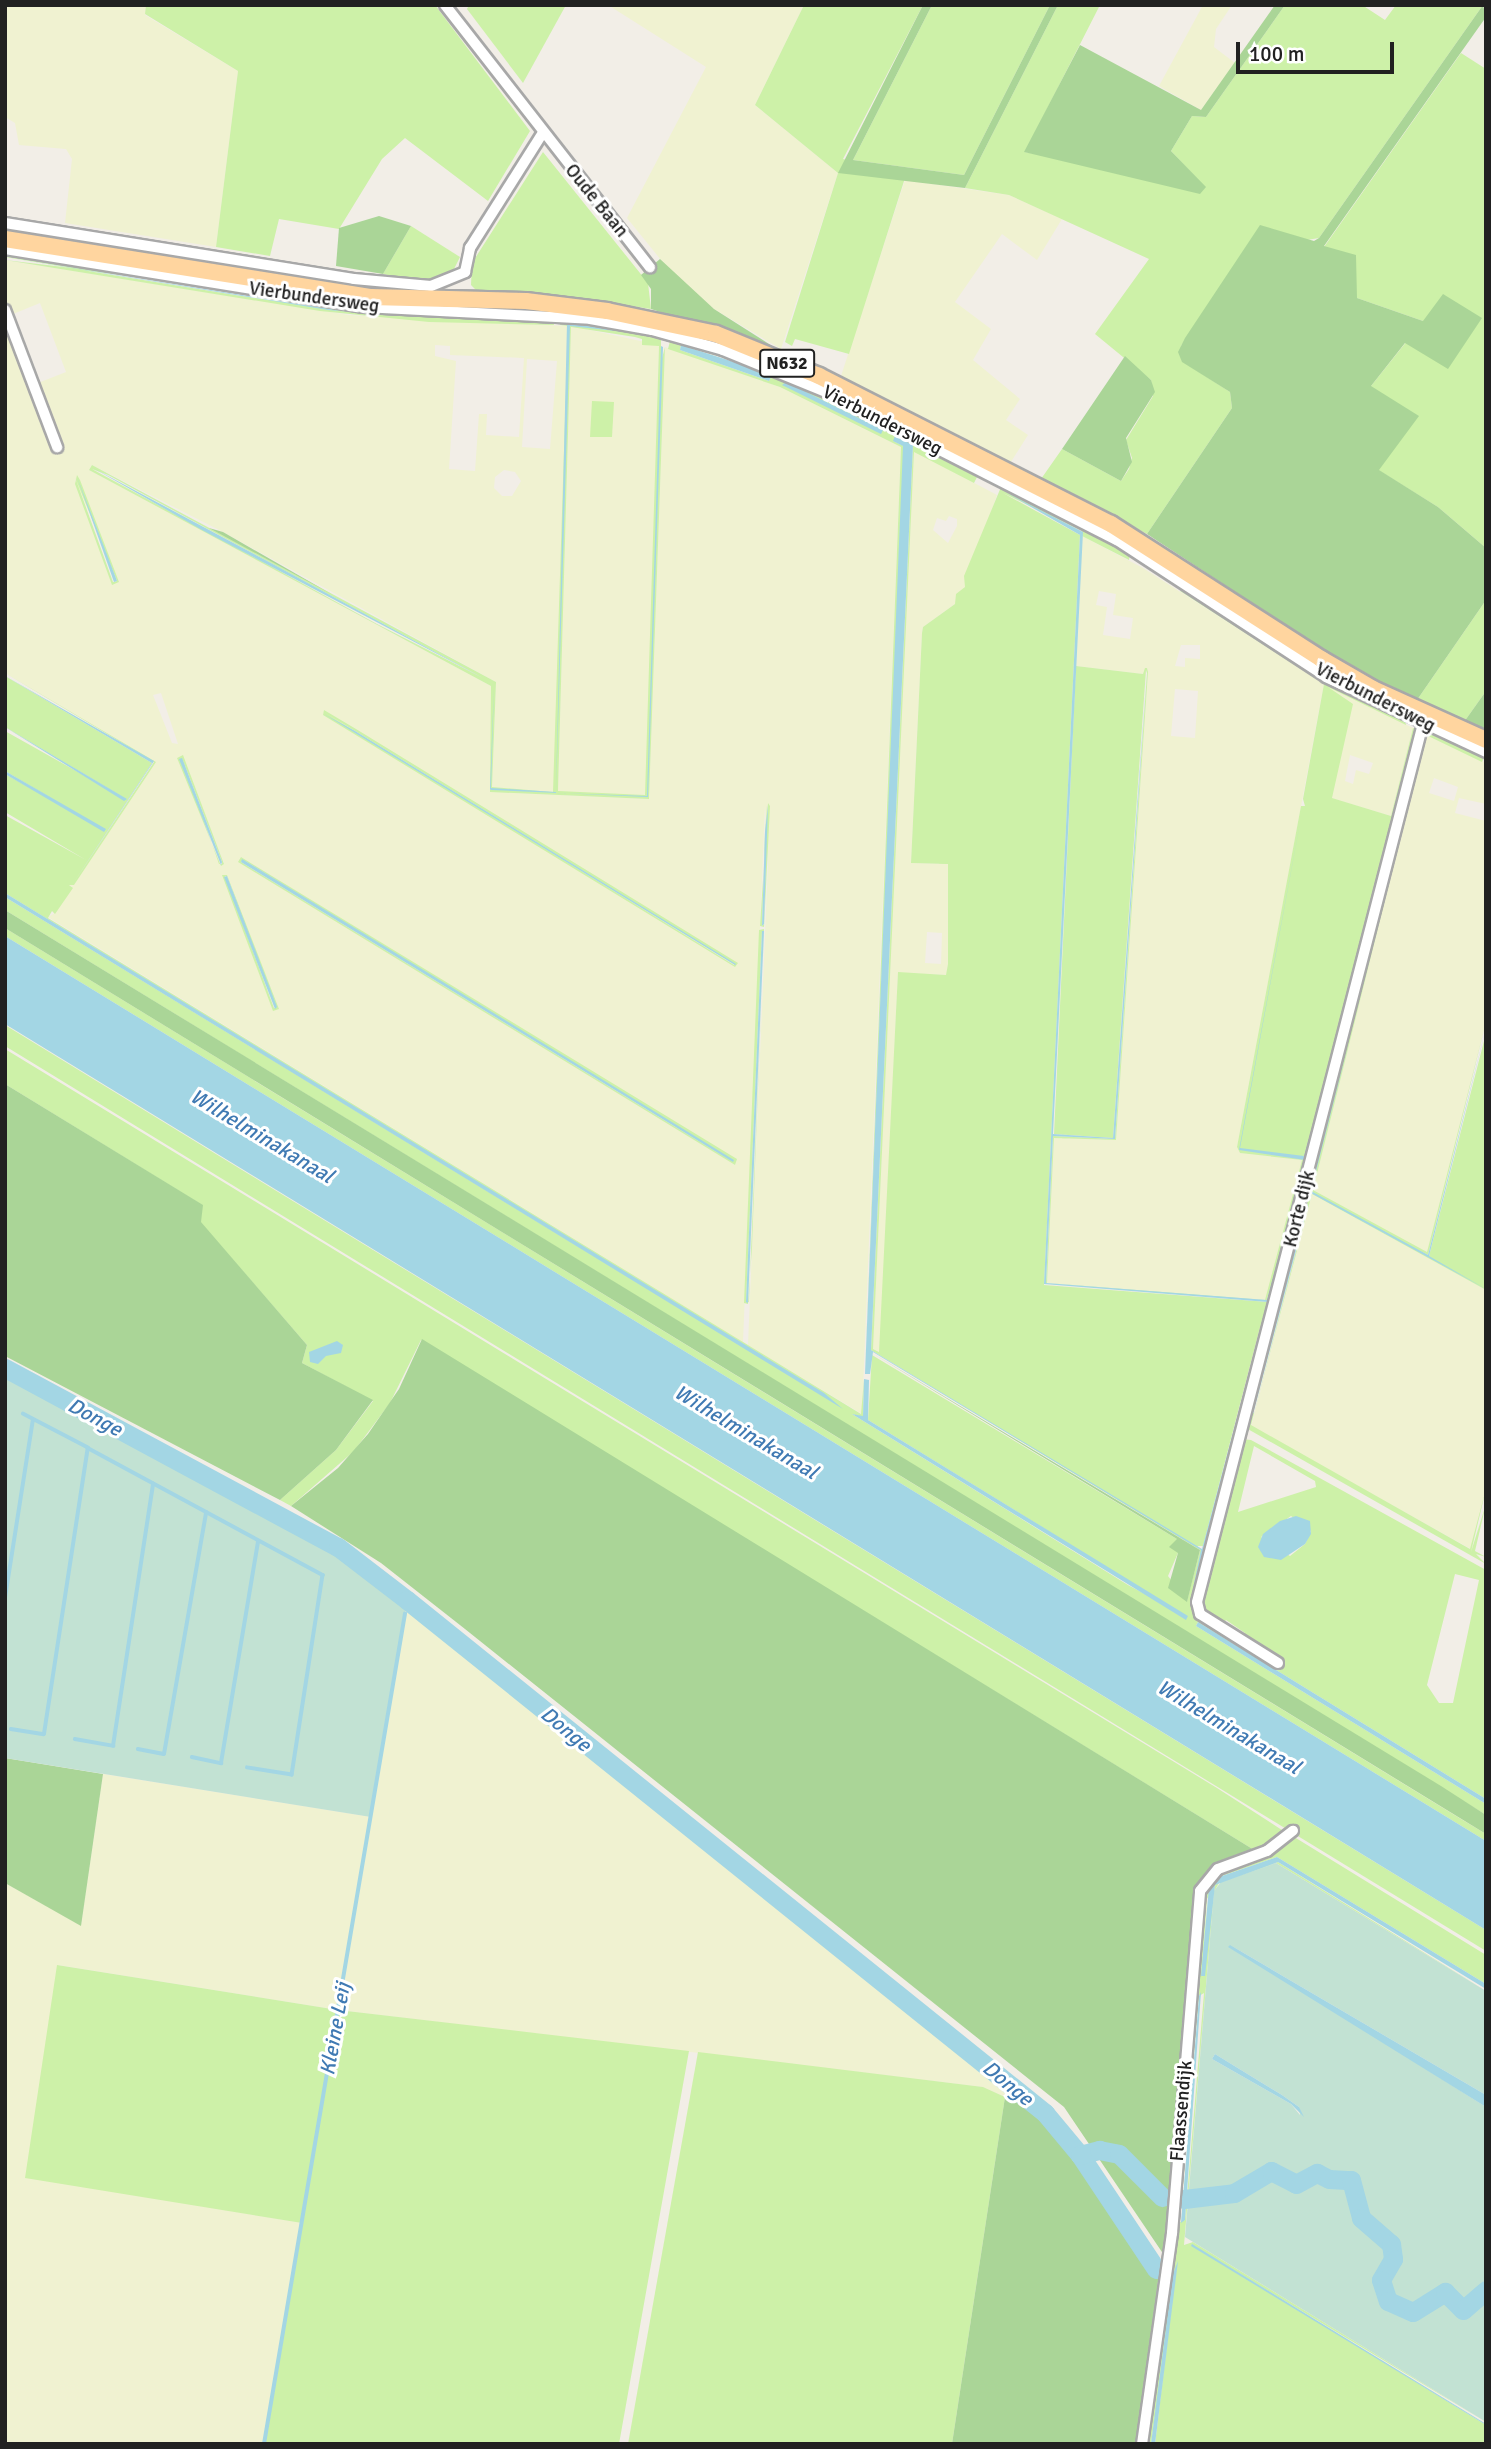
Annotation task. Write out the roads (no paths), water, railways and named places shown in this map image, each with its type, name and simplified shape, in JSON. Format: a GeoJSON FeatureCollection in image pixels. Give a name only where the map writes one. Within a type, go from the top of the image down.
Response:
{"type":"FeatureCollection","features":[{"type":"Feature","properties":{"kind":"main road","name":"Vierbundersweg"},"geometry":{"type":"LineString","coordinates":[[5,239],[370,297],[526,301],[607,311],[716,334],[819,376],[1111,524],[1321,659],[1424,718],[1486,740]]}},
{"type":"Feature","properties":{"kind":"street","name":"Oude Baan"},"geometry":{"type":"LineString","coordinates":[[445,5],[542,134],[650,267]]}},
{"type":"Feature","properties":{"kind":"street","name":"Vierbundersweg"},"geometry":{"type":"LineString","coordinates":[[5,223],[378,282],[431,286],[461,274],[470,248],[542,134]]}},
{"type":"Feature","properties":{"kind":"street","name":"Vierbundersweg"},"geometry":{"type":"LineString","coordinates":[[5,250],[363,307],[528,313],[622,324],[723,350],[826,392],[1117,540],[1326,677],[1424,718],[1486,752]]}},
{"type":"Feature","properties":{"kind":"street"},"geometry":{"type":"LineString","coordinates":[[5,310],[57,447]]}},
{"type":"Feature","properties":{"kind":"street","name":"Korte dijk"},"geometry":{"type":"LineString","coordinates":[[1278,1662],[1200,1614],[1197,1602],[1424,718]]}},
{"type":"Feature","properties":{"kind":"street","name":"Flaassendijk"},"geometry":{"type":"LineString","coordinates":[[1142,2444],[1173,2230],[1200,1891],[1218,1869],[1268,1852],[1293,1831]]}},
{"type":"Feature","properties":{"kind":"water"},"geometry":{"type":"Polygon","coordinates":[[[5,257],[342,311],[411,317],[328,310],[5,257]]]}},
{"type":"Feature","properties":{"kind":"water"},"geometry":{"type":"Polygon","coordinates":[[[567,323],[634,333],[570,326],[556,793],[490,789],[494,686],[491,788],[556,792],[567,323]]]}},
{"type":"Feature","properties":{"kind":"water"},"geometry":{"type":"Polygon","coordinates":[[[681,345],[771,377],[769,381],[680,350],[681,345]]]}},
{"type":"Feature","properties":{"kind":"water"},"geometry":{"type":"Polygon","coordinates":[[[661,346],[648,797],[565,793],[647,796],[661,346]]]}},
{"type":"Feature","properties":{"kind":"water"},"geometry":{"type":"Polygon","coordinates":[[[786,382],[883,430],[881,434],[782,385],[786,382]]]}},
{"type":"Feature","properties":{"kind":"water"},"geometry":{"type":"Polygon","coordinates":[[[895,436],[913,445],[871,1350],[1202,1549],[1264,1316],[1192,1593],[1201,1550],[873,1352],[870,1374],[865,1374],[903,446],[893,441],[895,436]]]}},
{"type":"Feature","properties":{"kind":"water"},"geometry":{"type":"Polygon","coordinates":[[[93,468],[271,563],[483,678],[202,530],[93,468]]]}},
{"type":"Feature","properties":{"kind":"water"},"geometry":{"type":"Polygon","coordinates":[[[77,477],[103,544],[117,581],[114,582],[77,477]]]}},
{"type":"Feature","properties":{"kind":"water"},"geometry":{"type":"Polygon","coordinates":[[[1005,492],[1083,532],[1053,1134],[1113,1138],[1147,669],[1115,1139],[1053,1136],[1046,1283],[1267,1300],[1301,1172],[1268,1302],[1044,1284],[1080,535],[1005,492]]]}},
{"type":"Feature","properties":{"kind":"water"},"geometry":{"type":"Polygon","coordinates":[[[5,676],[154,761],[74,882],[152,763],[5,676]]]}},
{"type":"Feature","properties":{"kind":"water"},"geometry":{"type":"Polygon","coordinates":[[[324,714],[355,731],[736,964],[735,965],[324,714]]]}},
{"type":"Feature","properties":{"kind":"water"},"geometry":{"type":"Polygon","coordinates":[[[5,727],[127,799],[124,801],[5,727]]]}},
{"type":"Feature","properties":{"kind":"water"},"geometry":{"type":"Polygon","coordinates":[[[182,758],[222,862],[221,865],[179,759],[182,758]]]}},
{"type":"Feature","properties":{"kind":"water"},"geometry":{"type":"Polygon","coordinates":[[[5,771],[106,829],[104,832],[5,774],[5,771]]]}},
{"type":"Feature","properties":{"kind":"water"},"geometry":{"type":"Polygon","coordinates":[[[768,805],[764,924],[762,926],[765,832],[768,805]]]}},
{"type":"Feature","properties":{"kind":"water"},"geometry":{"type":"Polygon","coordinates":[[[1303,807],[1240,1148],[1304,1156],[1339,1033],[1305,1160],[1239,1150],[1303,807]]]}},
{"type":"Feature","properties":{"kind":"water"},"geometry":{"type":"Polygon","coordinates":[[[242,859],[734,1160],[733,1162],[241,862],[242,859]]]}},
{"type":"Feature","properties":{"kind":"water"},"geometry":{"type":"Polygon","coordinates":[[[227,876],[277,1007],[275,1009],[224,877],[227,876]]]}},
{"type":"Feature","properties":{"kind":"water"},"geometry":{"type":"Polygon","coordinates":[[[5,893],[824,1393],[843,1409],[5,897],[5,893]]]}},
{"type":"Feature","properties":{"kind":"water"},"geometry":{"type":"Polygon","coordinates":[[[764,931],[748,1303],[746,1302],[764,931]]]}},
{"type":"Feature","properties":{"kind":"water","name":"Wilhelminakanaal"},"geometry":{"type":"Polygon","coordinates":[[[5,936],[1486,1841],[1486,1930],[5,1024],[5,936]]]}},
{"type":"Feature","properties":{"kind":"water"},"geometry":{"type":"Polygon","coordinates":[[[1486,1028],[1429,1256],[1486,1289],[1309,1192],[1349,1042],[1311,1191],[1428,1255],[1486,1028]]]}},
{"type":"Feature","properties":{"kind":"water"},"geometry":{"type":"Polygon","coordinates":[[[1306,1204],[1308,1205],[1253,1414],[1252,1413],[1306,1204]]]}},
{"type":"Feature","properties":{"kind":"water"},"geometry":{"type":"Polygon","coordinates":[[[337,1341],[343,1345],[341,1353],[326,1356],[318,1364],[310,1362],[309,1352],[337,1341]]]}},
{"type":"Feature","properties":{"kind":"water"},"geometry":{"type":"Polygon","coordinates":[[[864,1379],[869,1380],[868,1420],[1188,1616],[1186,1620],[852,1414],[863,1416],[864,1379]]]}},
{"type":"Feature","properties":{"kind":"water"},"geometry":{"type":"Polygon","coordinates":[[[1296,1516],[1310,1521],[1311,1534],[1305,1544],[1281,1560],[1264,1557],[1258,1547],[1263,1534],[1280,1521],[1296,1516]]]}},
{"type":"Feature","properties":{"kind":"water"},"geometry":{"type":"Polygon","coordinates":[[[1198,1622],[1486,1799],[1486,1804],[1196,1626],[1198,1622]]]}},
{"type":"Feature","properties":{"kind":"water"},"geometry":{"type":"Polygon","coordinates":[[[1277,1857],[1486,1984],[1486,1989],[1278,1862],[1215,1885],[1205,1976],[1201,1976],[1209,1887],[1219,1877],[1277,1857]]]}},
{"type":"Feature","properties":{"kind":"water"},"geometry":{"type":"Polygon","coordinates":[[[1230,1945],[1486,2095],[1486,2107],[1228,1947],[1230,1945]]]}},
{"type":"Feature","properties":{"kind":"water"},"geometry":{"type":"Polygon","coordinates":[[[1201,1992],[1185,2220],[1181,2223],[1199,1996],[1201,1992]]]}},
{"type":"Feature","properties":{"kind":"water"},"geometry":{"type":"Polygon","coordinates":[[[1215,2054],[1299,2107],[1304,2117],[1291,2104],[1212,2059],[1215,2054]]]}},
{"type":"Feature","properties":{"kind":"water"},"geometry":{"type":"Polygon","coordinates":[[[1192,2244],[1486,2424],[1486,2425],[1191,2246],[1192,2244]]]}},
{"type":"Feature","properties":{"kind":"water"},"geometry":{"type":"Polygon","coordinates":[[[1178,2261],[1155,2444],[1151,2444],[1173,2274],[1178,2261]]]}},
{"type":"Feature","properties":{"kind":"waterway","name":"Donge"},"geometry":{"type":"LineString","coordinates":[[5,1368],[338,1547],[407,1600],[1045,2113],[1080,2155],[1156,2269]]}},
{"type":"Feature","properties":{"kind":"waterway"},"geometry":{"type":"LineString","coordinates":[[11,1729],[44,1734],[88,1448],[23,1414]]}},
{"type":"Feature","properties":{"kind":"waterway"},"geometry":{"type":"LineString","coordinates":[[5,1598],[33,1420]]}},
{"type":"Feature","properties":{"kind":"waterway"},"geometry":{"type":"LineString","coordinates":[[88,1448],[323,1575],[292,1775],[248,1768]]}},
{"type":"Feature","properties":{"kind":"waterway"},"geometry":{"type":"LineString","coordinates":[[75,1739],[113,1746],[153,1484]]}},
{"type":"Feature","properties":{"kind":"waterway"},"geometry":{"type":"LineString","coordinates":[[138,1749],[164,1754],[206,1513]]}},
{"type":"Feature","properties":{"kind":"waterway"},"geometry":{"type":"LineString","coordinates":[[192,1757],[221,1763],[258,1541]]}},
{"type":"Feature","properties":{"kind":"waterway","name":"Kleine Leij"},"geometry":{"type":"LineString","coordinates":[[406,1606],[407,1600]]}},
{"type":"Feature","properties":{"kind":"waterway","name":"Kleine Leij"},"geometry":{"type":"LineString","coordinates":[[264,2444],[405,1614]]}},
{"type":"Feature","properties":{"kind":"waterway","name":"Donge"},"geometry":{"type":"LineString","coordinates":[[1080,2155],[1099,2150],[1119,2154],[1162,2197]]}},
{"type":"Feature","properties":{"kind":"waterway","name":"Donge"},"geometry":{"type":"LineString","coordinates":[[1184,2199],[1234,2193],[1271,2171],[1296,2184],[1317,2173],[1329,2179],[1351,2180],[1361,2218],[1391,2244],[1393,2259],[1381,2280],[1388,2301],[1413,2312],[1445,2292],[1463,2310],[1486,2290]]}}]}
